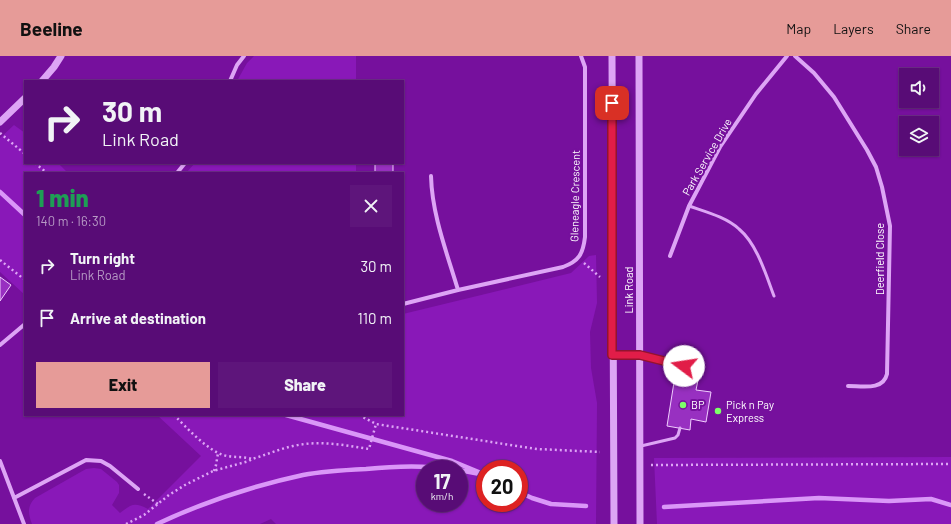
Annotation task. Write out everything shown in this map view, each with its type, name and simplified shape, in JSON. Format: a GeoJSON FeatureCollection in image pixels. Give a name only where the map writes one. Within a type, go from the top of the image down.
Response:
{"type":"FeatureCollection","features":[{"type":"Feature","properties":{"kind":"street"},"geometry":{"type":"LineString","coordinates":[[43,80],[62,56]]}},
{"type":"Feature","properties":{"kind":"street"},"geometry":{"type":"LineString","coordinates":[[230,80],[237,65],[244,56]]}},
{"type":"Feature","properties":{"kind":"street","name":"Gleneagle Crescent"},"geometry":{"type":"LineString","coordinates":[[404,304],[458,290],[563,267],[578,258],[584,248],[585,237],[585,67],[581,56]]}},
{"type":"Feature","properties":{"kind":"street","name":"Link Road"},"geometry":{"type":"LineString","coordinates":[[612,56],[612,355],[614,524]]}},
{"type":"Feature","properties":{"kind":"street","name":"Link Road"},"geometry":{"type":"LineString","coordinates":[[639,56],[640,524]]}},
{"type":"Feature","properties":{"kind":"street","name":"Park Service Drive"},"geometry":{"type":"LineString","coordinates":[[670,256],[689,206],[720,148],[756,94],[787,56]]}},
{"type":"Feature","properties":{"kind":"street","name":"Deerfield Close"},"geometry":{"type":"LineString","coordinates":[[795,56],[814,73],[834,97],[867,150],[876,167],[882,186],[890,226],[886,379],[879,385],[848,386]]}},
{"type":"Feature","properties":{"kind":"street"},"geometry":{"type":"LineString","coordinates":[[0,122],[24,99]]}},
{"type":"Feature","properties":{"kind":"street"},"geometry":{"type":"LineString","coordinates":[[178,172],[184,164]]}},
{"type":"Feature","properties":{"kind":"street"},"geometry":{"type":"LineString","coordinates":[[432,176],[432,194],[438,225],[458,290]]}},
{"type":"Feature","properties":{"kind":"street"},"geometry":{"type":"LineString","coordinates":[[0,344],[24,325]]}},
{"type":"Feature","properties":{"kind":"street"},"geometry":{"type":"LineString","coordinates":[[14,498],[86,460],[101,461],[110,466],[138,489]]}},
{"type":"Feature","properties":{"kind":"street"},"geometry":{"type":"LineString","coordinates":[[0,461],[24,524]]}},
{"type":"Feature","properties":{"kind":"lane"},"geometry":{"type":"LineString","coordinates":[[689,206],[730,222],[746,235],[754,247],[774,296]]}},
{"type":"Feature","properties":{"kind":"lane"},"geometry":{"type":"LineString","coordinates":[[612,355],[640,355],[684,366],[687,369],[688,378]]}},
{"type":"Feature","properties":{"kind":"lane"},"geometry":{"type":"LineString","coordinates":[[640,446],[675,438],[678,435],[680,428]]}},
{"type":"Feature","properties":{"kind":"path"},"geometry":{"type":"LineString","coordinates":[[0,132],[24,153]]}},
{"type":"Feature","properties":{"kind":"path"},"geometry":{"type":"LineString","coordinates":[[36,164],[46,172]]}},
{"type":"Feature","properties":{"kind":"path"},"geometry":{"type":"LineString","coordinates":[[578,258],[600,277]]}},
{"type":"Feature","properties":{"kind":"path"},"geometry":{"type":"LineString","coordinates":[[0,260],[24,279]]}},
{"type":"Feature","properties":{"kind":"path"},"geometry":{"type":"LineString","coordinates":[[175,416],[206,444],[218,452],[228,456],[252,459]]}},
{"type":"Feature","properties":{"kind":"path"},"geometry":{"type":"LineString","coordinates":[[360,416],[375,426],[537,449],[600,452]]}},
{"type":"Feature","properties":{"kind":"path"},"geometry":{"type":"LineString","coordinates":[[126,524],[144,515],[169,495],[185,485],[213,472],[293,446],[326,442],[369,449],[375,426]]}},
{"type":"Feature","properties":{"kind":"path"},"geometry":{"type":"LineString","coordinates":[[213,472],[216,465],[218,452]]}},
{"type":"Feature","properties":{"kind":"path"},"geometry":{"type":"LineString","coordinates":[[650,465],[951,464]]}},
{"type":"Feature","properties":{"kind":"path"},"geometry":{"type":"LineString","coordinates":[[138,489],[158,504]]}},
{"type":"Feature","properties":{"kind":"shaded area"},"geometry":{"type":"Polygon","coordinates":[[[254,56],[356,56],[356,80],[238,80],[247,63],[254,56]]]}},
{"type":"Feature","properties":{"kind":"shaded area"},"geometry":{"type":"Polygon","coordinates":[[[14,125],[24,132],[24,164],[59,164],[67,172],[24,172],[24,294],[0,272],[0,138],[14,125]]]}},
{"type":"Feature","properties":{"kind":"shaded area"},"geometry":{"type":"Polygon","coordinates":[[[194,164],[356,164],[356,172],[187,172],[194,164]]]}},
{"type":"Feature","properties":{"kind":"shaded area"},"geometry":{"type":"Polygon","coordinates":[[[596,255],[597,303],[590,332],[591,368],[597,403],[596,524],[276,524],[271,519],[260,524],[32,524],[29,507],[32,501],[86,469],[101,469],[117,482],[119,485],[119,493],[112,505],[120,513],[133,505],[139,505],[148,509],[201,456],[158,416],[404,416],[404,314],[571,273],[589,256],[596,255]]]}},
{"type":"Feature","properties":{"kind":"shaded area"},"geometry":{"type":"Polygon","coordinates":[[[951,457],[951,524],[657,524],[654,458],[951,457]]]}},
{"type":"Feature","properties":{"kind":"building"},"geometry":{"type":"Polygon","coordinates":[[[375,164],[393,164],[393,172],[375,172],[375,164]]]}},
{"type":"Feature","properties":{"kind":"building"},"geometry":{"type":"Polygon","coordinates":[[[0,277],[11,285],[0,301],[0,277]]]}},
{"type":"Feature","properties":{"kind":"building"},"geometry":{"type":"Polygon","coordinates":[[[675,376],[698,380],[696,390],[711,392],[706,422],[691,419],[690,430],[667,426],[675,376]]]}},
{"type":"Feature","properties":{"kind":"waterway"},"geometry":{"type":"LineString","coordinates":[[0,192],[24,214]]}},
{"type":"Feature","properties":{"kind":"waterway"},"geometry":{"type":"LineString","coordinates":[[290,416],[452,461],[476,471]]}},
{"type":"Feature","properties":{"kind":"waterway"},"geometry":{"type":"LineString","coordinates":[[157,524],[228,495],[303,475],[334,471],[416,466]]}},
{"type":"Feature","properties":{"kind":"waterway"},"geometry":{"type":"LineString","coordinates":[[468,472],[476,473]]}},
{"type":"Feature","properties":{"kind":"waterway"},"geometry":{"type":"LineString","coordinates":[[528,496],[551,504],[586,506]]}},
{"type":"Feature","properties":{"kind":"waterway"},"geometry":{"type":"LineString","coordinates":[[664,507],[819,498],[889,501],[931,499],[951,505]]}},
{"type":"Feature","properties":{"kind":"place","name":"BP"},"geometry":{"type":"Point","coordinates":[683,405]}},
{"type":"Feature","properties":{"kind":"place","name":"Pick n Pay Express"},"geometry":{"type":"Point","coordinates":[718,411]}},
{"type":"Feature","properties":{"kind":"route"},"geometry":{"type":"LineString","coordinates":[[612,103],[612,355],[640,355],[682,364],[684,366]]}}]}
